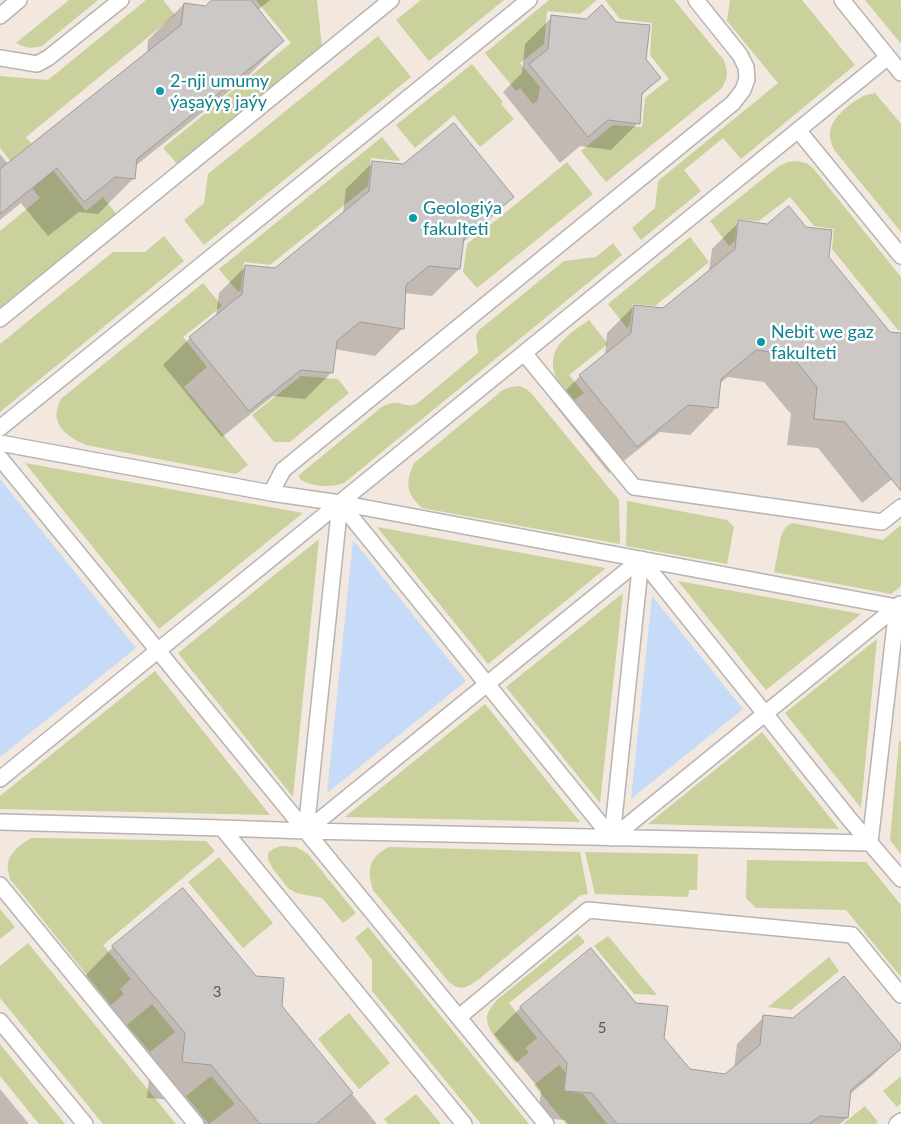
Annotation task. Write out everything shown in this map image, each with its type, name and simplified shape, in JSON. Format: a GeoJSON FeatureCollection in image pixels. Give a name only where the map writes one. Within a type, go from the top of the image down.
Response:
{"type":"FeatureCollection","features":[{"type":"Feature","properties":{"kind":"lane"},"geometry":{"type":"LineString","coordinates":[[0,16],[19,0]]}},
{"type":"Feature","properties":{"kind":"lane"},"geometry":{"type":"LineString","coordinates":[[0,58],[37,64],[48,58],[121,0]]}},
{"type":"Feature","properties":{"kind":"lane"},"geometry":{"type":"LineString","coordinates":[[0,319],[391,0]]}},
{"type":"Feature","properties":{"kind":"lane"},"geometry":{"type":"LineString","coordinates":[[0,428],[529,0]]}},
{"type":"Feature","properties":{"kind":"lane"},"geometry":{"type":"LineString","coordinates":[[271,492],[283,470],[733,103],[743,90],[747,78],[746,67],[740,55],[696,0]]}},
{"type":"Feature","properties":{"kind":"lane"},"geometry":{"type":"LineString","coordinates":[[842,0],[901,73]]}},
{"type":"Feature","properties":{"kind":"lane"},"geometry":{"type":"LineString","coordinates":[[0,779],[888,57]]}},
{"type":"Feature","properties":{"kind":"lane"},"geometry":{"type":"LineString","coordinates":[[798,130],[901,256]]}},
{"type":"Feature","properties":{"kind":"lane"},"geometry":{"type":"LineString","coordinates":[[524,353],[634,487],[882,522],[901,507]]}},
{"type":"Feature","properties":{"kind":"lane"},"geometry":{"type":"LineString","coordinates":[[0,443],[899,605]]}},
{"type":"Feature","properties":{"kind":"lane"},"geometry":{"type":"LineString","coordinates":[[0,458],[546,1124]]}},
{"type":"Feature","properties":{"kind":"lane"},"geometry":{"type":"LineString","coordinates":[[340,503],[612,838]]}},
{"type":"Feature","properties":{"kind":"lane"},"geometry":{"type":"LineString","coordinates":[[306,831],[340,503]]}},
{"type":"Feature","properties":{"kind":"lane"},"geometry":{"type":"LineString","coordinates":[[306,831],[641,559]]}},
{"type":"Feature","properties":{"kind":"lane"},"geometry":{"type":"LineString","coordinates":[[641,559],[901,879]]}},
{"type":"Feature","properties":{"kind":"lane"},"geometry":{"type":"LineString","coordinates":[[612,838],[641,559]]}},
{"type":"Feature","properties":{"kind":"lane"},"geometry":{"type":"LineString","coordinates":[[612,838],[899,605]]}},
{"type":"Feature","properties":{"kind":"lane"},"geometry":{"type":"LineString","coordinates":[[870,843],[899,605]]}},
{"type":"Feature","properties":{"kind":"lane"},"geometry":{"type":"LineString","coordinates":[[0,822],[306,831],[870,843]]}},
{"type":"Feature","properties":{"kind":"lane"},"geometry":{"type":"LineString","coordinates":[[222,828],[464,1124]]}},
{"type":"Feature","properties":{"kind":"lane"},"geometry":{"type":"LineString","coordinates":[[0,885],[196,1124]]}},
{"type":"Feature","properties":{"kind":"lane"},"geometry":{"type":"LineString","coordinates":[[458,1017],[588,910],[852,935],[901,996]]}},
{"type":"Feature","properties":{"kind":"lane"},"geometry":{"type":"LineString","coordinates":[[0,1021],[85,1124]]}},
{"type":"Feature","properties":{"kind":"lane"},"geometry":{"type":"LineString","coordinates":[[897,1124],[901,1121]]}},
{"type":"Feature","properties":{"kind":"shaded area"},"geometry":{"type":"Polygon","coordinates":[[[0,0],[901,0],[901,1124],[0,1124],[0,0]]]}},
{"type":"Feature","properties":{"kind":"green space"},"geometry":{"type":"Polygon","coordinates":[[[69,0],[98,0],[42,46],[29,48],[16,43],[69,0]]]}},
{"type":"Feature","properties":{"kind":"green space"},"geometry":{"type":"Polygon","coordinates":[[[146,0],[163,0],[175,15],[26,137],[86,211],[103,197],[117,215],[0,311],[0,231],[40,198],[0,148],[0,76],[48,80],[146,0]]]}},
{"type":"Feature","properties":{"kind":"green space"},"geometry":{"type":"Polygon","coordinates":[[[256,0],[317,0],[322,47],[178,165],[163,148],[291,43],[256,0]]]}},
{"type":"Feature","properties":{"kind":"green space"},"geometry":{"type":"Polygon","coordinates":[[[421,0],[504,0],[429,61],[396,20],[421,0]]]}},
{"type":"Feature","properties":{"kind":"green space"},"geometry":{"type":"Polygon","coordinates":[[[549,0],[597,0],[580,14],[547,11],[544,44],[520,63],[540,87],[538,100],[533,104],[520,88],[516,91],[485,53],[549,0]]]}},
{"type":"Feature","properties":{"kind":"green space"},"geometry":{"type":"Polygon","coordinates":[[[605,0],[674,0],[723,59],[727,74],[722,88],[606,182],[581,151],[613,125],[642,127],[645,98],[669,79],[650,55],[652,23],[620,19],[605,0]]]}},
{"type":"Feature","properties":{"kind":"green space"},"geometry":{"type":"Polygon","coordinates":[[[730,0],[802,0],[855,65],[741,159],[723,138],[684,170],[701,191],[641,240],[632,228],[655,208],[658,181],[778,83],[727,21],[730,0]]]}},
{"type":"Feature","properties":{"kind":"green space"},"geometry":{"type":"Polygon","coordinates":[[[865,0],[901,1],[901,44],[865,0]]]}},
{"type":"Feature","properties":{"kind":"green space"},"geometry":{"type":"Polygon","coordinates":[[[378,36],[411,77],[204,245],[184,220],[204,203],[208,174],[378,36]]]}},
{"type":"Feature","properties":{"kind":"green space"},"geometry":{"type":"Polygon","coordinates":[[[472,64],[503,102],[501,104],[514,119],[480,147],[454,115],[415,148],[396,125],[472,64]]]}},
{"type":"Feature","properties":{"kind":"green space"},"geometry":{"type":"Polygon","coordinates":[[[875,93],[901,124],[901,232],[835,151],[830,140],[831,127],[841,112],[862,97],[875,93]]]}},
{"type":"Feature","properties":{"kind":"green space"},"geometry":{"type":"Polygon","coordinates":[[[382,137],[400,160],[371,158],[368,186],[270,265],[244,262],[241,290],[238,292],[219,269],[382,137]]]}},
{"type":"Feature","properties":{"kind":"green space"},"geometry":{"type":"Polygon","coordinates":[[[797,161],[806,163],[813,168],[901,277],[901,331],[898,330],[832,249],[834,229],[814,226],[790,197],[759,221],[737,220],[735,241],[729,246],[710,221],[779,166],[797,161]]]}},
{"type":"Feature","properties":{"kind":"green space"},"geometry":{"type":"Polygon","coordinates":[[[567,162],[593,194],[477,288],[463,272],[467,244],[567,162]]]}},
{"type":"Feature","properties":{"kind":"green space"},"geometry":{"type":"Polygon","coordinates":[[[164,236],[184,261],[0,412],[0,344],[113,252],[145,252],[164,236]]]}},
{"type":"Feature","properties":{"kind":"green space"},"geometry":{"type":"Polygon","coordinates":[[[690,237],[709,262],[655,306],[633,304],[630,325],[627,328],[608,304],[690,237]]]}},
{"type":"Feature","properties":{"kind":"green space"},"geometry":{"type":"Polygon","coordinates":[[[613,243],[622,255],[344,483],[333,486],[321,486],[309,484],[300,479],[299,475],[383,406],[391,403],[414,405],[418,403],[478,353],[476,335],[479,330],[564,261],[596,257],[613,243]]]}},
{"type":"Feature","properties":{"kind":"green space"},"geometry":{"type":"Polygon","coordinates":[[[203,283],[222,306],[183,337],[207,367],[184,387],[248,465],[236,474],[86,445],[65,433],[56,415],[61,399],[203,283]]]}},
{"type":"Feature","properties":{"kind":"green space"},"geometry":{"type":"Polygon","coordinates":[[[589,320],[608,344],[569,375],[584,393],[574,400],[554,373],[554,357],[556,350],[565,338],[589,320]]]}},
{"type":"Feature","properties":{"kind":"green space"},"geometry":{"type":"Polygon","coordinates":[[[301,376],[338,379],[349,393],[290,442],[274,442],[252,415],[301,376]]]}},
{"type":"Feature","properties":{"kind":"green space"},"geometry":{"type":"Polygon","coordinates":[[[519,386],[532,394],[619,500],[620,544],[422,508],[413,497],[408,482],[414,463],[503,390],[519,386]]]}},
{"type":"Feature","properties":{"kind":"green space"},"geometry":{"type":"Polygon","coordinates":[[[25,463],[303,513],[159,629],[25,463]]]}},
{"type":"Feature","properties":{"kind":"green space"},"geometry":{"type":"Polygon","coordinates":[[[627,501],[727,520],[734,527],[727,564],[626,546],[627,501]]]}},
{"type":"Feature","properties":{"kind":"green space"},"geometry":{"type":"Polygon","coordinates":[[[792,523],[883,540],[901,525],[901,586],[891,594],[774,572],[781,536],[786,527],[792,523]]]}},
{"type":"Feature","properties":{"kind":"green space"},"geometry":{"type":"Polygon","coordinates":[[[377,527],[606,568],[488,664],[377,527]]]}},
{"type":"Feature","properties":{"kind":"green space"},"geometry":{"type":"Polygon","coordinates":[[[319,539],[293,797],[178,653],[319,539]]]}},
{"type":"Feature","properties":{"kind":"green space"},"geometry":{"type":"Polygon","coordinates":[[[678,581],[861,614],[766,690],[678,581]]]}},
{"type":"Feature","properties":{"kind":"green space"},"geometry":{"type":"Polygon","coordinates":[[[623,593],[600,803],[506,687],[623,593]]]}},
{"type":"Feature","properties":{"kind":"green space"},"geometry":{"type":"Polygon","coordinates":[[[877,639],[861,808],[785,713],[877,639]]]}},
{"type":"Feature","properties":{"kind":"green space"},"geometry":{"type":"Polygon","coordinates":[[[155,671],[270,815],[0,809],[0,796],[155,671]]]}},
{"type":"Feature","properties":{"kind":"green space"},"geometry":{"type":"Polygon","coordinates":[[[485,704],[580,822],[345,817],[485,704]]]}},
{"type":"Feature","properties":{"kind":"green space"},"geometry":{"type":"Polygon","coordinates":[[[762,732],[839,829],[648,824],[762,732]]]}},
{"type":"Feature","properties":{"kind":"green space"},"geometry":{"type":"Polygon","coordinates":[[[899,741],[901,741],[901,854],[890,840],[899,741]]]}},
{"type":"Feature","properties":{"kind":"green space"},"geometry":{"type":"Polygon","coordinates":[[[31,838],[206,841],[215,851],[103,945],[131,979],[120,989],[124,994],[111,1005],[10,879],[8,863],[11,855],[31,838]]]}},
{"type":"Feature","properties":{"kind":"green space"},"geometry":{"type":"Polygon","coordinates":[[[281,846],[296,847],[308,854],[356,913],[343,923],[322,898],[296,893],[288,888],[268,860],[268,853],[281,846]]]}},
{"type":"Feature","properties":{"kind":"green space"},"geometry":{"type":"Polygon","coordinates":[[[389,847],[580,852],[588,894],[581,895],[478,980],[466,987],[460,988],[448,981],[373,890],[370,876],[371,865],[373,860],[382,851],[389,847]]]}},
{"type":"Feature","properties":{"kind":"green space"},"geometry":{"type":"Polygon","coordinates":[[[585,852],[698,854],[697,890],[689,890],[688,897],[595,894],[585,852]]]}},
{"type":"Feature","properties":{"kind":"green space"},"geometry":{"type":"Polygon","coordinates":[[[219,857],[273,923],[243,948],[188,882],[219,857]]]}},
{"type":"Feature","properties":{"kind":"green space"},"geometry":{"type":"Polygon","coordinates":[[[747,860],[866,862],[901,905],[901,977],[846,910],[756,908],[746,898],[747,860]]]}},
{"type":"Feature","properties":{"kind":"green space"},"geometry":{"type":"Polygon","coordinates":[[[0,909],[15,927],[0,939],[0,909]]]}},
{"type":"Feature","properties":{"kind":"green space"},"geometry":{"type":"Polygon","coordinates":[[[368,927],[529,1124],[481,1124],[372,991],[372,960],[355,938],[368,927]]]}},
{"type":"Feature","properties":{"kind":"green space"},"geometry":{"type":"Polygon","coordinates":[[[578,934],[585,942],[509,1003],[537,1038],[525,1048],[529,1052],[516,1063],[498,1042],[490,1029],[487,1017],[488,1012],[497,1000],[578,934]]]}},
{"type":"Feature","properties":{"kind":"green space"},"geometry":{"type":"Polygon","coordinates":[[[608,936],[657,995],[634,994],[594,946],[608,936]]]}},
{"type":"Feature","properties":{"kind":"green space"},"geometry":{"type":"Polygon","coordinates":[[[28,943],[176,1124],[103,1124],[0,998],[0,966],[28,943]]]}},
{"type":"Feature","properties":{"kind":"green space"},"geometry":{"type":"Polygon","coordinates":[[[829,957],[839,971],[791,1010],[768,1007],[829,957]]]}},
{"type":"Feature","properties":{"kind":"green space"},"geometry":{"type":"Polygon","coordinates":[[[152,1004],[175,1032],[150,1052],[127,1025],[152,1004]]]}},
{"type":"Feature","properties":{"kind":"green space"},"geometry":{"type":"Polygon","coordinates":[[[349,1013],[390,1063],[359,1089],[318,1039],[349,1013]]]}},
{"type":"Feature","properties":{"kind":"green space"},"geometry":{"type":"Polygon","coordinates":[[[0,1044],[65,1124],[39,1124],[0,1076],[0,1044]]]}},
{"type":"Feature","properties":{"kind":"green space"},"geometry":{"type":"Polygon","coordinates":[[[559,1065],[565,1072],[564,1091],[583,1094],[607,1124],[566,1124],[534,1085],[559,1065]]]}},
{"type":"Feature","properties":{"kind":"green space"},"geometry":{"type":"Polygon","coordinates":[[[211,1076],[235,1104],[209,1124],[186,1096],[211,1076]]]}},
{"type":"Feature","properties":{"kind":"green space"},"geometry":{"type":"Polygon","coordinates":[[[901,1076],[901,1103],[897,1107],[883,1091],[901,1076]]]}},
{"type":"Feature","properties":{"kind":"green space"},"geometry":{"type":"Polygon","coordinates":[[[416,1094],[441,1124],[388,1124],[384,1119],[416,1094]]]}},
{"type":"Feature","properties":{"kind":"green space"},"geometry":{"type":"Polygon","coordinates":[[[865,1106],[878,1122],[875,1124],[843,1124],[865,1106]]]}},
{"type":"Feature","properties":{"kind":"water"},"geometry":{"type":"Polygon","coordinates":[[[0,479],[136,648],[0,757],[0,479]]]}},
{"type":"Feature","properties":{"kind":"water"},"geometry":{"type":"Polygon","coordinates":[[[353,540],[466,681],[327,793],[353,540]]]}},
{"type":"Feature","properties":{"kind":"water"},"geometry":{"type":"Polygon","coordinates":[[[652,596],[743,709],[631,799],[652,596]]]}},
{"type":"Feature","properties":{"kind":"building","name":"2-nji umumy ýaşaýyş jaýy"},"geometry":{"type":"Polygon","coordinates":[[[212,0],[251,0],[284,41],[137,159],[135,179],[115,177],[84,202],[57,168],[0,214],[0,169],[181,25],[184,3],[205,6],[212,0]]]}},
{"type":"Feature","properties":{"kind":"building"},"geometry":{"type":"Polygon","coordinates":[[[602,5],[616,22],[650,25],[646,59],[661,78],[642,93],[640,124],[608,120],[588,137],[529,64],[548,49],[551,15],[586,19],[602,5]]]}},
{"type":"Feature","properties":{"kind":"building","name":"Geologiýa fakulteti"},"geometry":{"type":"Polygon","coordinates":[[[454,123],[514,197],[464,238],[460,269],[429,266],[406,285],[404,329],[360,322],[337,341],[333,373],[301,370],[249,411],[189,337],[242,294],[245,265],[275,268],[369,191],[372,161],[403,164],[454,123]]]}},
{"type":"Feature","properties":{"kind":"building","name":"Nebit we gaz fakulteti"},"geometry":{"type":"Polygon","coordinates":[[[789,206],[806,227],[832,230],[829,257],[890,332],[901,333],[901,491],[845,422],[814,419],[817,387],[791,355],[756,350],[721,379],[718,408],[688,405],[637,447],[579,375],[631,333],[634,305],[663,308],[735,249],[738,220],[767,224],[789,206]]]}},
{"type":"Feature","properties":{"kind":"building"},"geometry":{"type":"Polygon","coordinates":[[[183,888],[256,976],[284,978],[282,1006],[353,1093],[316,1124],[260,1124],[211,1065],[182,1062],[185,1033],[112,946],[183,888]]]}},
{"type":"Feature","properties":{"kind":"building"},"geometry":{"type":"Polygon","coordinates":[[[591,948],[636,1003],[668,1006],[664,1038],[690,1069],[725,1074],[760,1045],[763,1015],[793,1018],[844,976],[901,1045],[901,1049],[851,1090],[848,1118],[820,1116],[809,1124],[617,1124],[592,1093],[564,1091],[567,1063],[520,1007],[591,948]]]}},
{"type":"Feature","properties":{"kind":"place","name":"2-nji umumy ýaşaýyş jaýy"},"geometry":{"type":"Point","coordinates":[160,91]}},
{"type":"Feature","properties":{"kind":"place","name":"Geologiýa fakulteti"},"geometry":{"type":"Point","coordinates":[413,218]}},
{"type":"Feature","properties":{"kind":"place","name":"Nebit we gaz fakulteti"},"geometry":{"type":"Point","coordinates":[761,342]}}]}
